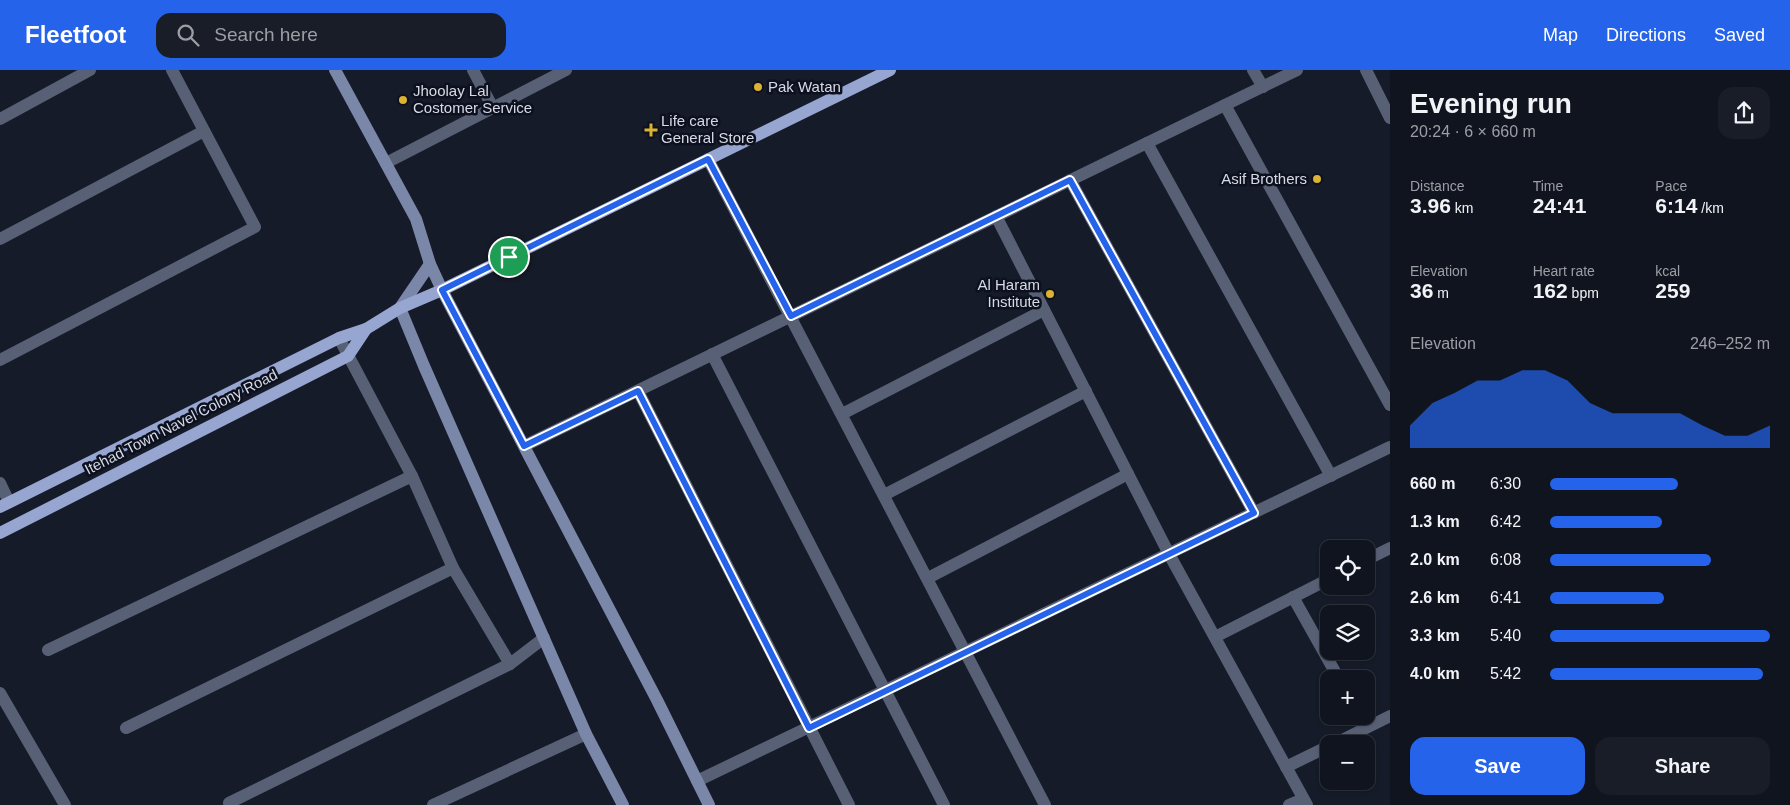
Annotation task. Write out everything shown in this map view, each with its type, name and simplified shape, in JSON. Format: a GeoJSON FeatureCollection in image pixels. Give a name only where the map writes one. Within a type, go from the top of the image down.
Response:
{"type":"FeatureCollection","features":[{"type":"Feature","properties":{"kind":"main road"},"geometry":{"type":"LineString","coordinates":[[335,70],[416,219],[430,264],[442,290],[653,691],[709,805]]}},
{"type":"Feature","properties":{"kind":"main road","name":"Itehad Town Navel Colony Road"},"geometry":{"type":"LineString","coordinates":[[4,504],[339,338],[366,329],[400,308],[442,290],[890,70]]}},
{"type":"Feature","properties":{"kind":"main road"},"geometry":{"type":"LineString","coordinates":[[430,264],[400,308],[586,734],[623,805]]}},
{"type":"Feature","properties":{"kind":"main road","name":"Itehad Town Navel Colony Road"},"geometry":{"type":"LineString","coordinates":[[0,533],[348,356],[366,329]]}},
{"type":"Feature","properties":{"kind":"street"},"geometry":{"type":"LineString","coordinates":[[0,119],[90,70]]}},
{"type":"Feature","properties":{"kind":"street"},"geometry":{"type":"LineString","coordinates":[[0,360],[255,227],[172,70]]}},
{"type":"Feature","properties":{"kind":"street"},"geometry":{"type":"LineString","coordinates":[[473,70],[493,108]]}},
{"type":"Feature","properties":{"kind":"street"},"geometry":{"type":"LineString","coordinates":[[386,163],[566,70]]}},
{"type":"Feature","properties":{"kind":"street"},"geometry":{"type":"LineString","coordinates":[[1254,70],[1263,87]]}},
{"type":"Feature","properties":{"kind":"street"},"geometry":{"type":"LineString","coordinates":[[524,446],[1297,70]]}},
{"type":"Feature","properties":{"kind":"street"},"geometry":{"type":"LineString","coordinates":[[1366,70],[1390,118]]}},
{"type":"Feature","properties":{"kind":"street"},"geometry":{"type":"LineString","coordinates":[[1225,105],[1390,405]]}},
{"type":"Feature","properties":{"kind":"street"},"geometry":{"type":"LineString","coordinates":[[0,239],[204,131]]}},
{"type":"Feature","properties":{"kind":"street"},"geometry":{"type":"LineString","coordinates":[[1147,143],[1330,476]]}},
{"type":"Feature","properties":{"kind":"street"},"geometry":{"type":"LineString","coordinates":[[708,159],[1045,805]]}},
{"type":"Feature","properties":{"kind":"street"},"geometry":{"type":"LineString","coordinates":[[1070,180],[1254,513]]}},
{"type":"Feature","properties":{"kind":"street"},"geometry":{"type":"LineString","coordinates":[[996,216],[1169,554],[1305,802],[1290,805]]}},
{"type":"Feature","properties":{"kind":"street"},"geometry":{"type":"LineString","coordinates":[[842,414],[1044,310]]}},
{"type":"Feature","properties":{"kind":"street"},"geometry":{"type":"LineString","coordinates":[[339,338],[412,476],[453,568],[510,664]]}},
{"type":"Feature","properties":{"kind":"street"},"geometry":{"type":"LineString","coordinates":[[712,354],[944,805]]}},
{"type":"Feature","properties":{"kind":"street"},"geometry":{"type":"LineString","coordinates":[[638,391],[849,805]]}},
{"type":"Feature","properties":{"kind":"street"},"geometry":{"type":"LineString","coordinates":[[884,495],[1086,391]]}},
{"type":"Feature","properties":{"kind":"street"},"geometry":{"type":"LineString","coordinates":[[697,781],[1390,448]]}},
{"type":"Feature","properties":{"kind":"street"},"geometry":{"type":"LineString","coordinates":[[928,578],[1128,474]]}},
{"type":"Feature","properties":{"kind":"street"},"geometry":{"type":"LineString","coordinates":[[48,650],[412,476]]}},
{"type":"Feature","properties":{"kind":"street"},"geometry":{"type":"LineString","coordinates":[[0,483],[4,504]]}},
{"type":"Feature","properties":{"kind":"street"},"geometry":{"type":"LineString","coordinates":[[1375,556],[1390,548]]}},
{"type":"Feature","properties":{"kind":"street"},"geometry":{"type":"LineString","coordinates":[[126,728],[453,568]]}},
{"type":"Feature","properties":{"kind":"street"},"geometry":{"type":"LineString","coordinates":[[1215,637],[1320,584]]}},
{"type":"Feature","properties":{"kind":"street"},"geometry":{"type":"LineString","coordinates":[[1293,597],[1334,670]]}},
{"type":"Feature","properties":{"kind":"street"},"geometry":{"type":"LineString","coordinates":[[229,803],[510,664],[544,638]]}},
{"type":"Feature","properties":{"kind":"street"},"geometry":{"type":"LineString","coordinates":[[0,693],[65,805]]}},
{"type":"Feature","properties":{"kind":"street"},"geometry":{"type":"LineString","coordinates":[[1375,719],[1390,716]]}},
{"type":"Feature","properties":{"kind":"street"},"geometry":{"type":"LineString","coordinates":[[1346,735],[1360,725]]}},
{"type":"Feature","properties":{"kind":"street"},"geometry":{"type":"LineString","coordinates":[[433,805],[586,734]]}},
{"type":"Feature","properties":{"kind":"street"},"geometry":{"type":"LineString","coordinates":[[1286,767],[1320,750]]}},
{"type":"Feature","properties":{"kind":"place","name":"Pak Watan"},"geometry":{"type":"Point","coordinates":[758,87]}},
{"type":"Feature","properties":{"kind":"place","name":"Jhoolay Lal Costomer Service"},"geometry":{"type":"Point","coordinates":[403,100]}},
{"type":"Feature","properties":{"kind":"place","name":"Life care General Store"},"geometry":{"type":"Point","coordinates":[651,130]}},
{"type":"Feature","properties":{"kind":"place","name":"Asif Brothers"},"geometry":{"type":"Point","coordinates":[1317,179]}},
{"type":"Feature","properties":{"kind":"place","name":"Al Haram Institute"},"geometry":{"type":"Point","coordinates":[1050,294]}},
{"type":"Feature","properties":{"kind":"route"},"geometry":{"type":"LineString","coordinates":[[708,159],[791,316],[1070,180],[1254,513],[809,728],[638,391],[524,446],[442,290],[509,257],[708,159]]}}]}
